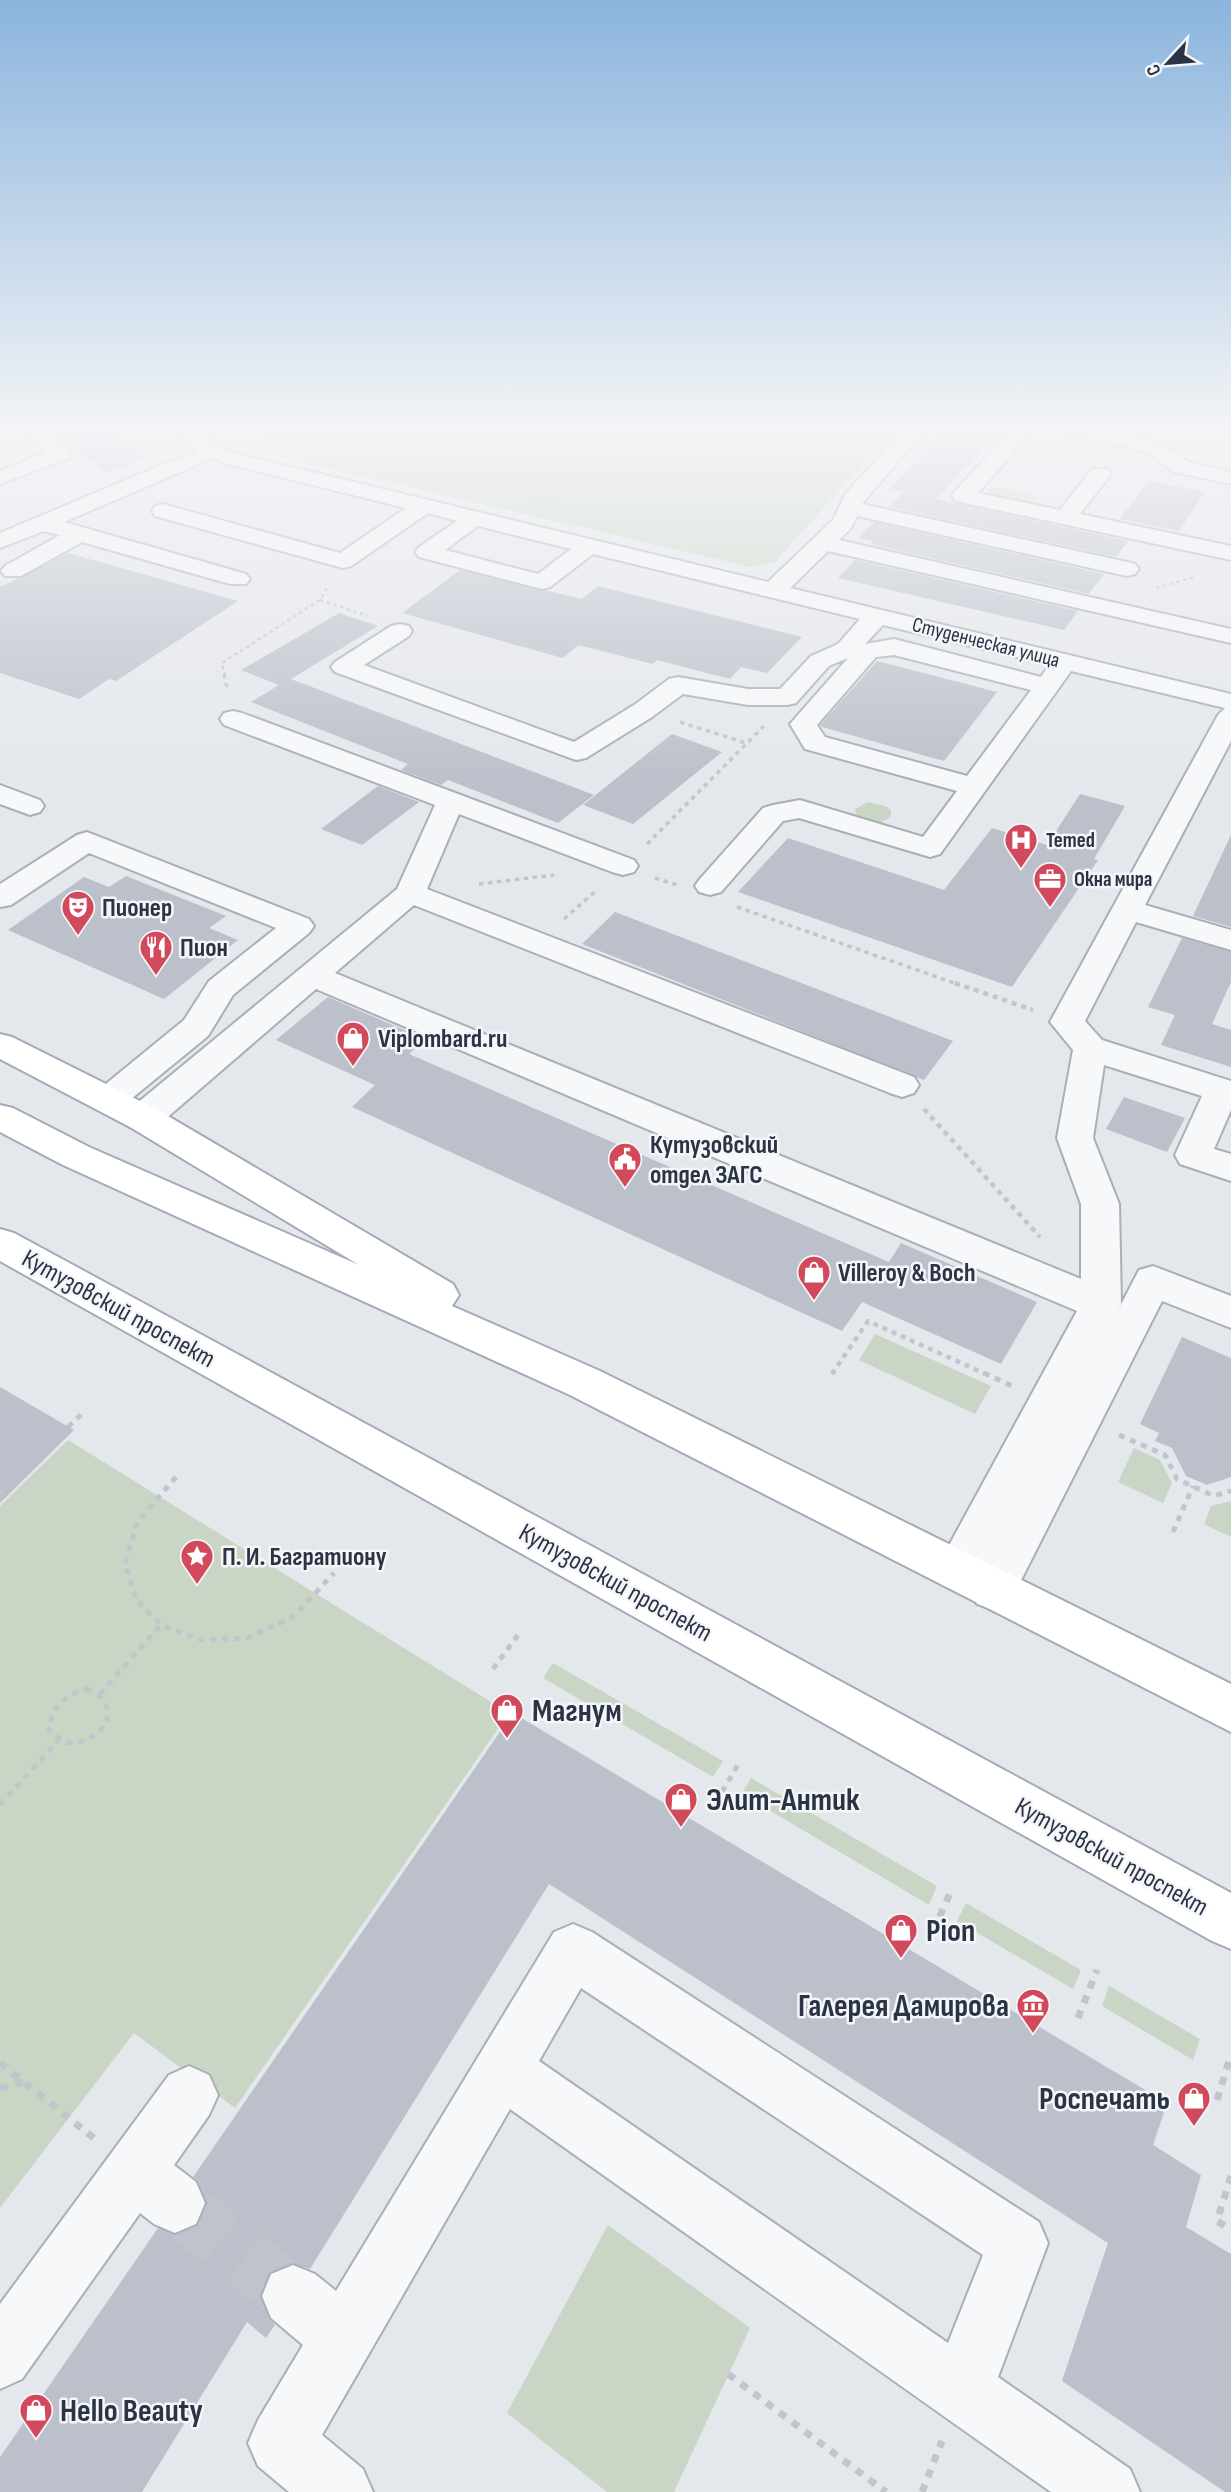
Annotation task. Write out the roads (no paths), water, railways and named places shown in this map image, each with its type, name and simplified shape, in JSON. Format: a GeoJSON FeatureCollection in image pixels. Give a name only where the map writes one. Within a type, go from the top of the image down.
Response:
{"type":"FeatureCollection","features":[{"type":"Feature","properties":{"kind":"main road"},"geometry":{"type":"LineString","coordinates":[[0,1045],[143,1118],[585,1382]]}},
{"type":"Feature","properties":{"kind":"main road"},"geometry":{"type":"LineString","coordinates":[[0,1117],[76,1156],[585,1382],[1231,1709]]}},
{"type":"Feature","properties":{"kind":"main road","name":"Кутузовский проспект"},"geometry":{"type":"LineString","coordinates":[[0,1243],[1231,1922]]}},
{"type":"Feature","properties":{"kind":"street"},"geometry":{"type":"LineString","coordinates":[[13,571],[55,547]]}},
{"type":"Feature","properties":{"kind":"street"},"geometry":{"type":"LineString","coordinates":[[126,547],[238,579]]}},
{"type":"Feature","properties":{"kind":"street"},"geometry":{"type":"LineString","coordinates":[[294,547],[343,561],[363,547]]}},
{"type":"Feature","properties":{"kind":"street"},"geometry":{"type":"LineString","coordinates":[[434,547],[427,552],[542,582],[587,547]]}},
{"type":"Feature","properties":{"kind":"street","name":"Студенческая улица"},"geometry":{"type":"LineString","coordinates":[[594,547],[1228,699]]}},
{"type":"Feature","properties":{"kind":"street"},"geometry":{"type":"LineString","coordinates":[[774,590],[819,547]]}},
{"type":"Feature","properties":{"kind":"street"},"geometry":{"type":"LineString","coordinates":[[843,547],[1231,636]]}},
{"type":"Feature","properties":{"kind":"street"},"geometry":{"type":"LineString","coordinates":[[915,564],[930,547]]}},
{"type":"Feature","properties":{"kind":"street"},"geometry":{"type":"LineString","coordinates":[[960,574],[983,547]]}},
{"type":"Feature","properties":{"kind":"street"},"geometry":{"type":"LineString","coordinates":[[1020,547],[1122,575]]}},
{"type":"Feature","properties":{"kind":"street"},"geometry":{"type":"LineString","coordinates":[[1101,606],[1141,547]]}},
{"type":"Feature","properties":{"kind":"street"},"geometry":{"type":"LineString","coordinates":[[1169,547],[1182,550]]}},
{"type":"Feature","properties":{"kind":"street"},"geometry":{"type":"LineString","coordinates":[[1204,547],[1231,553]]}},
{"type":"Feature","properties":{"kind":"street"},"geometry":{"type":"LineString","coordinates":[[879,649],[874,643],[886,618]]}},
{"type":"Feature","properties":{"kind":"street"},"geometry":{"type":"LineString","coordinates":[[400,631],[344,667],[576,752],[643,711],[678,685],[748,697],[787,697],[820,661],[847,649],[886,618]]}},
{"type":"Feature","properties":{"kind":"street"},"geometry":{"type":"LineString","coordinates":[[974,787],[816,743],[803,724],[868,651],[879,649],[894,647],[1047,685]]}},
{"type":"Feature","properties":{"kind":"street"},"geometry":{"type":"LineString","coordinates":[[710,894],[773,814],[800,809],[930,848],[1065,661]]}},
{"type":"Feature","properties":{"kind":"street"},"geometry":{"type":"LineString","coordinates":[[1073,1397],[1101,1304],[1100,1204],[1075,1138],[1078,1035],[1128,910],[1228,699]]}},
{"type":"Feature","properties":{"kind":"street"},"geometry":{"type":"LineString","coordinates":[[233,719],[623,866]]}},
{"type":"Feature","properties":{"kind":"street"},"geometry":{"type":"LineString","coordinates":[[0,793],[30,806]]}},
{"type":"Feature","properties":{"kind":"street"},"geometry":{"type":"LineString","coordinates":[[143,1118],[410,893],[450,803]]}},
{"type":"Feature","properties":{"kind":"street"},"geometry":{"type":"LineString","coordinates":[[0,898],[87,841],[298,926],[221,988],[196,1028],[108,1100]]}},
{"type":"Feature","properties":{"kind":"street"},"geometry":{"type":"LineString","coordinates":[[410,893],[902,1085]]}},
{"type":"Feature","properties":{"kind":"street"},"geometry":{"type":"LineString","coordinates":[[1128,910],[1231,940]]}},
{"type":"Feature","properties":{"kind":"street"},"geometry":{"type":"LineString","coordinates":[[312,975],[1101,1304]]}},
{"type":"Feature","properties":{"kind":"street"},"geometry":{"type":"LineString","coordinates":[[1078,1035],[1226,1091],[1193,1155],[1231,1168]]}},
{"type":"Feature","properties":{"kind":"street"},"geometry":{"type":"LineString","coordinates":[[976,1580],[1073,1397],[1153,1281],[1231,1313]]}},
{"type":"Feature","properties":{"kind":"street"},"geometry":{"type":"LineString","coordinates":[[340,2492],[281,2443],[573,1951],[1018,2243],[961,2391]]}},
{"type":"Feature","properties":{"kind":"street"},"geometry":{"type":"LineString","coordinates":[[502,2069],[1107,2492]]}},
{"type":"Feature","properties":{"kind":"street"},"geometry":{"type":"LineString","coordinates":[[0,2357],[155,2187],[189,2095]]}},
{"type":"Feature","properties":{"kind":"street"},"geometry":{"type":"LineString","coordinates":[[293,2296],[343,2337]]}},
{"type":"Feature","properties":{"kind":"tunnel"},"geometry":{"type":"LineString","coordinates":[[175,2203],[293,2296]]}},
{"type":"Feature","properties":{"kind":"place","name":"Temed"},"geometry":{"type":"Point","coordinates":[1021,870]}},
{"type":"Feature","properties":{"kind":"place","name":"Окна мира"},"geometry":{"type":"Point","coordinates":[1050,909]}},
{"type":"Feature","properties":{"kind":"place","name":"Пионер"},"geometry":{"type":"Point","coordinates":[78,937]}},
{"type":"Feature","properties":{"kind":"place","name":"Пион"},"geometry":{"type":"Point","coordinates":[156,977]}},
{"type":"Feature","properties":{"kind":"place","name":"Viplombard.ru"},"geometry":{"type":"Point","coordinates":[353,1068]}},
{"type":"Feature","properties":{"kind":"place","name":"Кутузовский отдел ЗАГС"},"geometry":{"type":"Point","coordinates":[625,1189]}},
{"type":"Feature","properties":{"kind":"place","name":"Villeroy & Boch"},"geometry":{"type":"Point","coordinates":[814,1302]}},
{"type":"Feature","properties":{"kind":"place","name":"П. И. Багратиону"},"geometry":{"type":"Point","coordinates":[197,1586]}},
{"type":"Feature","properties":{"kind":"place","name":"Магнум"},"geometry":{"type":"Point","coordinates":[507,1740]}},
{"type":"Feature","properties":{"kind":"place","name":"Элит-Антик"},"geometry":{"type":"Point","coordinates":[681,1829]}},
{"type":"Feature","properties":{"kind":"place","name":"Pion"},"geometry":{"type":"Point","coordinates":[901,1960]}},
{"type":"Feature","properties":{"kind":"place","name":"Галерея Дамирова"},"geometry":{"type":"Point","coordinates":[1033,2035]}},
{"type":"Feature","properties":{"kind":"place","name":"Роспечать"},"geometry":{"type":"Point","coordinates":[1194,2128]}},
{"type":"Feature","properties":{"kind":"place","name":"Hello Beauty"},"geometry":{"type":"Point","coordinates":[36,2440]}}]}
